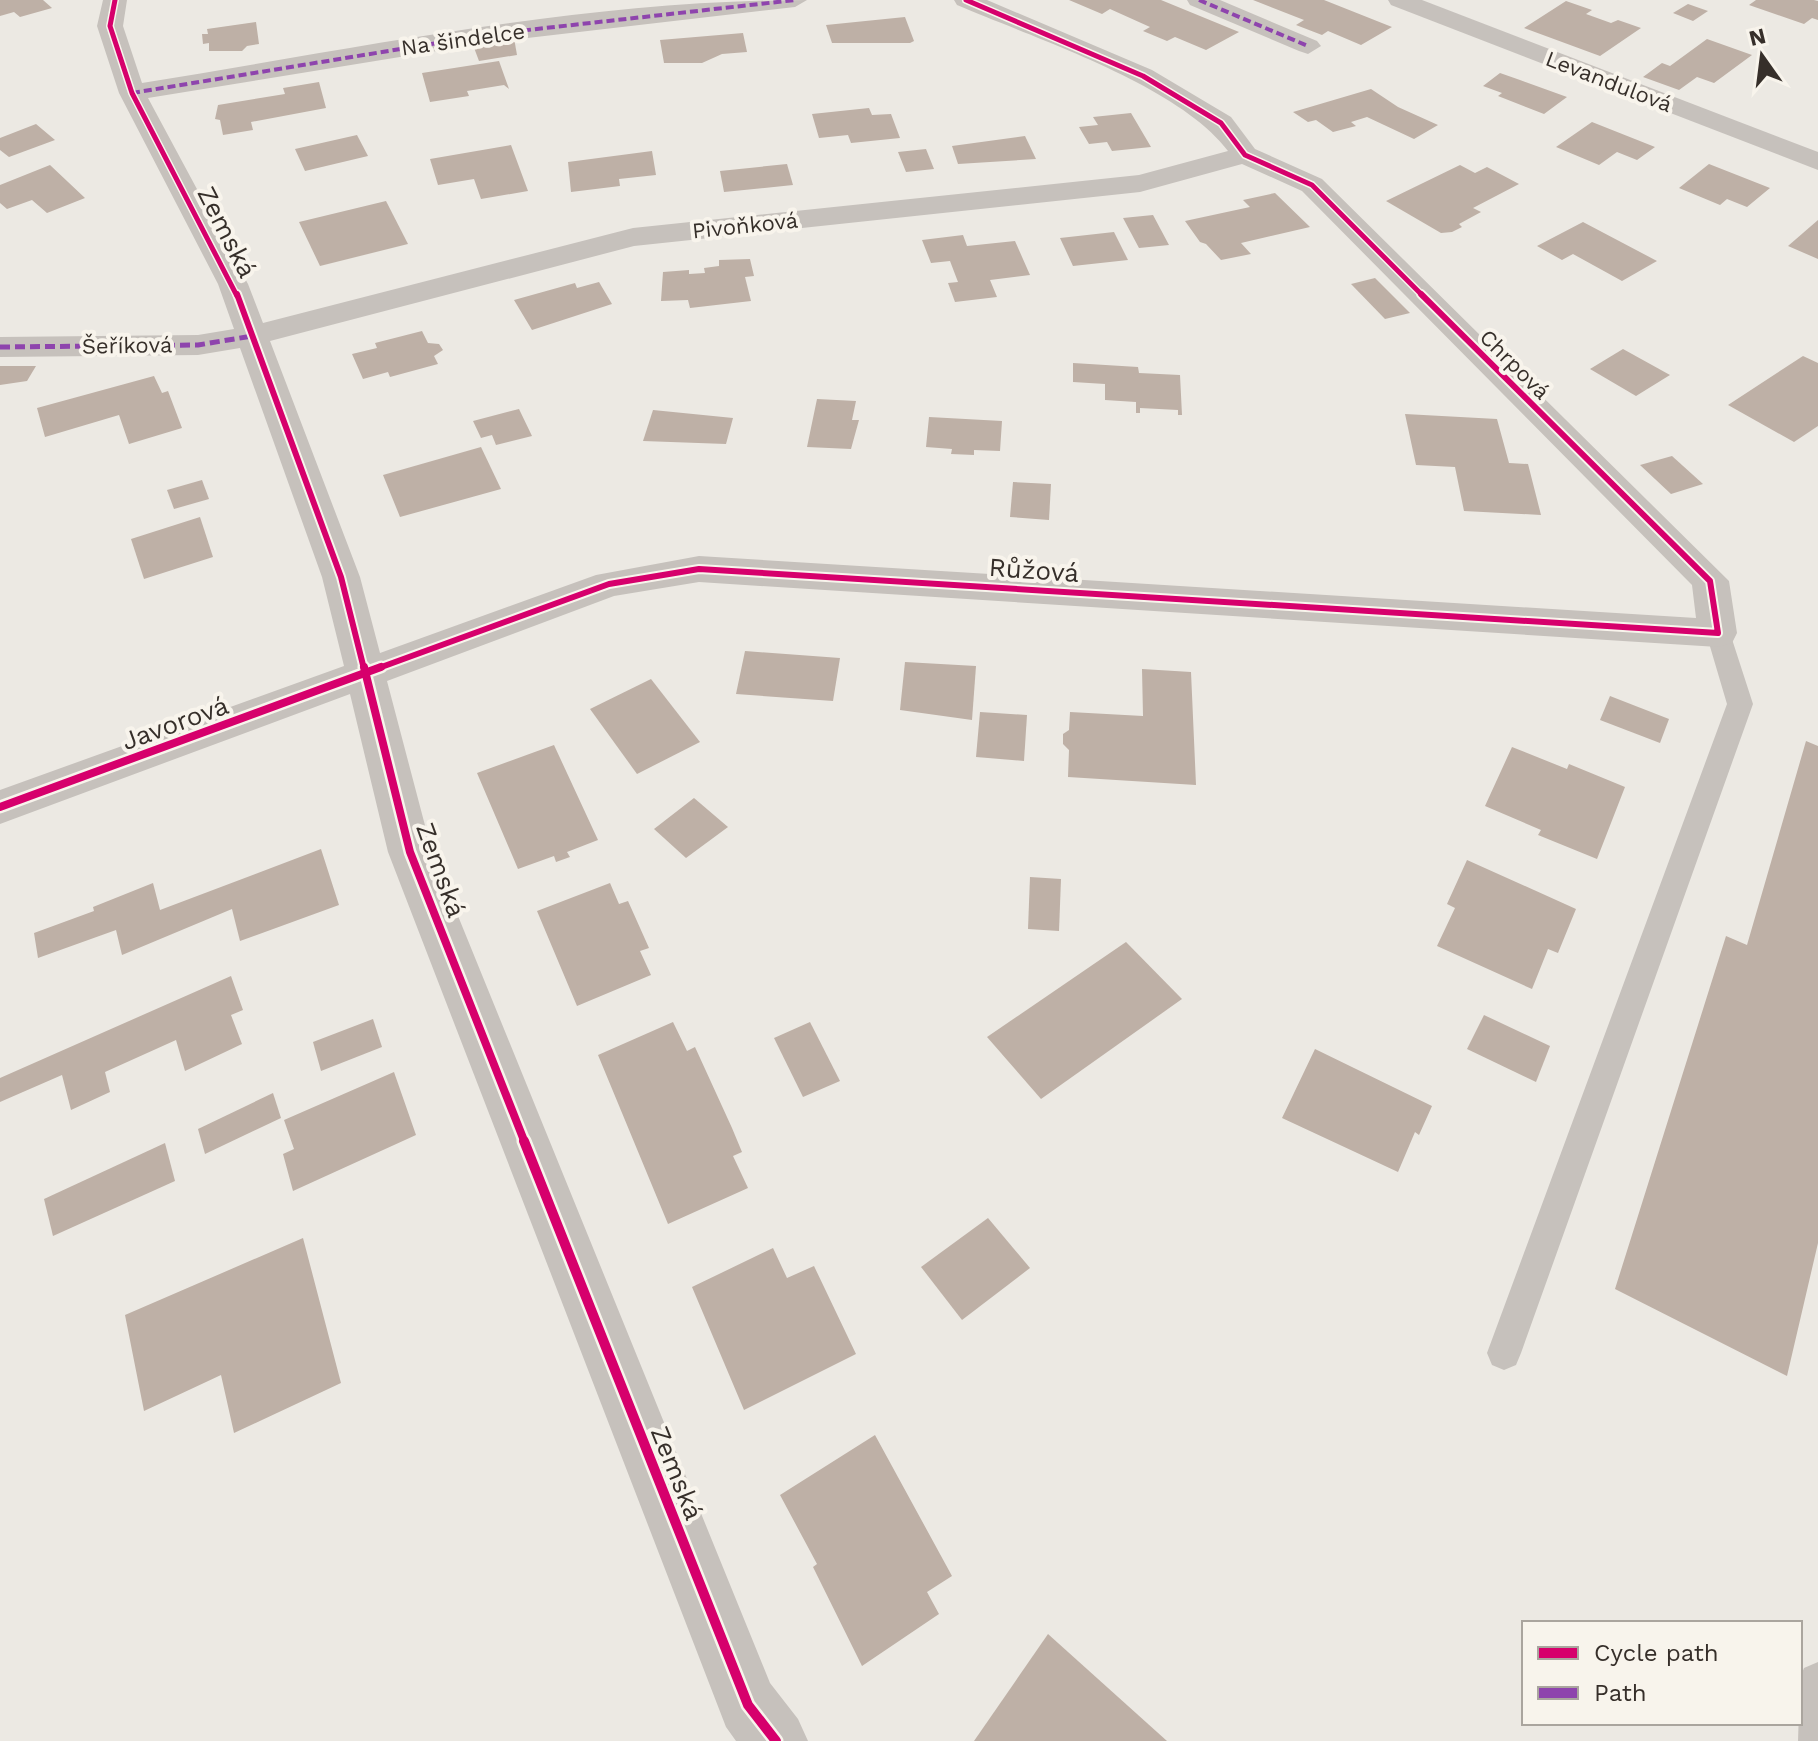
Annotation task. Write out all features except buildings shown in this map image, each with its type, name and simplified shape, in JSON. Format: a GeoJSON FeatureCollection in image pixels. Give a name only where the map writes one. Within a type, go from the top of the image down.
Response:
{"type":"FeatureCollection","features":[{"type":"Feature","properties":{"kind":"street","name":"Zemská"},"geometry":{"type":"LineString","coordinates":[[115,0],[110,26],[132,93],[233,284],[341,577],[410,852],[748,1705],[776,1741]]}},
{"type":"Feature","properties":{"kind":"street","name":"Na šindelce"},"geometry":{"type":"LineString","coordinates":[[132,93],[492,34],[795,0]]}},
{"type":"Feature","properties":{"kind":"street"},"geometry":{"type":"LineString","coordinates":[[1199,0],[1308,46]]}},
{"type":"Feature","properties":{"kind":"street","name":"Levandulová"},"geometry":{"type":"LineString","coordinates":[[1400,0],[1818,162]]}},
{"type":"Feature","properties":{"kind":"street"},"geometry":{"type":"LineString","coordinates":[[971,2],[1143,76],[1221,123],[1245,155]]}},
{"type":"Feature","properties":{"kind":"street","name":"Pivoňková"},"geometry":{"type":"LineString","coordinates":[[252,336],[633,237],[1140,183],[1245,155]]}},
{"type":"Feature","properties":{"kind":"street","name":"Chrpová"},"geometry":{"type":"LineString","coordinates":[[1245,155],[1312,185],[1710,581],[1718,633]]}},
{"type":"Feature","properties":{"kind":"street","name":"Šeříková"},"geometry":{"type":"LineString","coordinates":[[0,347],[198,345],[252,336]]}},
{"type":"Feature","properties":{"kind":"street","name":"Růžová"},"geometry":{"type":"LineString","coordinates":[[364,676],[609,584],[699,569],[1718,633]]}},
{"type":"Feature","properties":{"kind":"street","name":"Javorová"},"geometry":{"type":"LineString","coordinates":[[0,807],[364,676]]}},
{"type":"Feature","properties":{"kind":"lane"},"geometry":{"type":"LineString","coordinates":[[1504,1353],[1740,704],[1718,633]]}},
{"type":"Feature","properties":{"kind":"lane"},"geometry":{"type":"LineString","coordinates":[[1818,1682],[1815,1699],[1818,1741]]}},
{"type":"Feature","properties":{"kind":"marked path"},"geometry":{"type":"LineString","coordinates":[[132,93],[492,34],[795,0]]}},
{"type":"Feature","properties":{"kind":"marked path"},"geometry":{"type":"LineString","coordinates":[[1199,0],[1308,46]]}},
{"type":"Feature","properties":{"kind":"marked path"},"geometry":{"type":"LineString","coordinates":[[0,347],[198,345],[252,336]]}},
{"type":"Feature","properties":{"kind":"cycle path"},"geometry":{"type":"LineString","coordinates":[[115,0],[110,26],[132,93],[233,284],[341,577],[410,852],[748,1705],[776,1741]]}},
{"type":"Feature","properties":{"kind":"cycle path"},"geometry":{"type":"LineString","coordinates":[[0,807],[609,584],[699,569],[1718,633],[1710,581],[1312,185],[1245,155],[1221,123],[1143,76],[966,0]]}}]}
